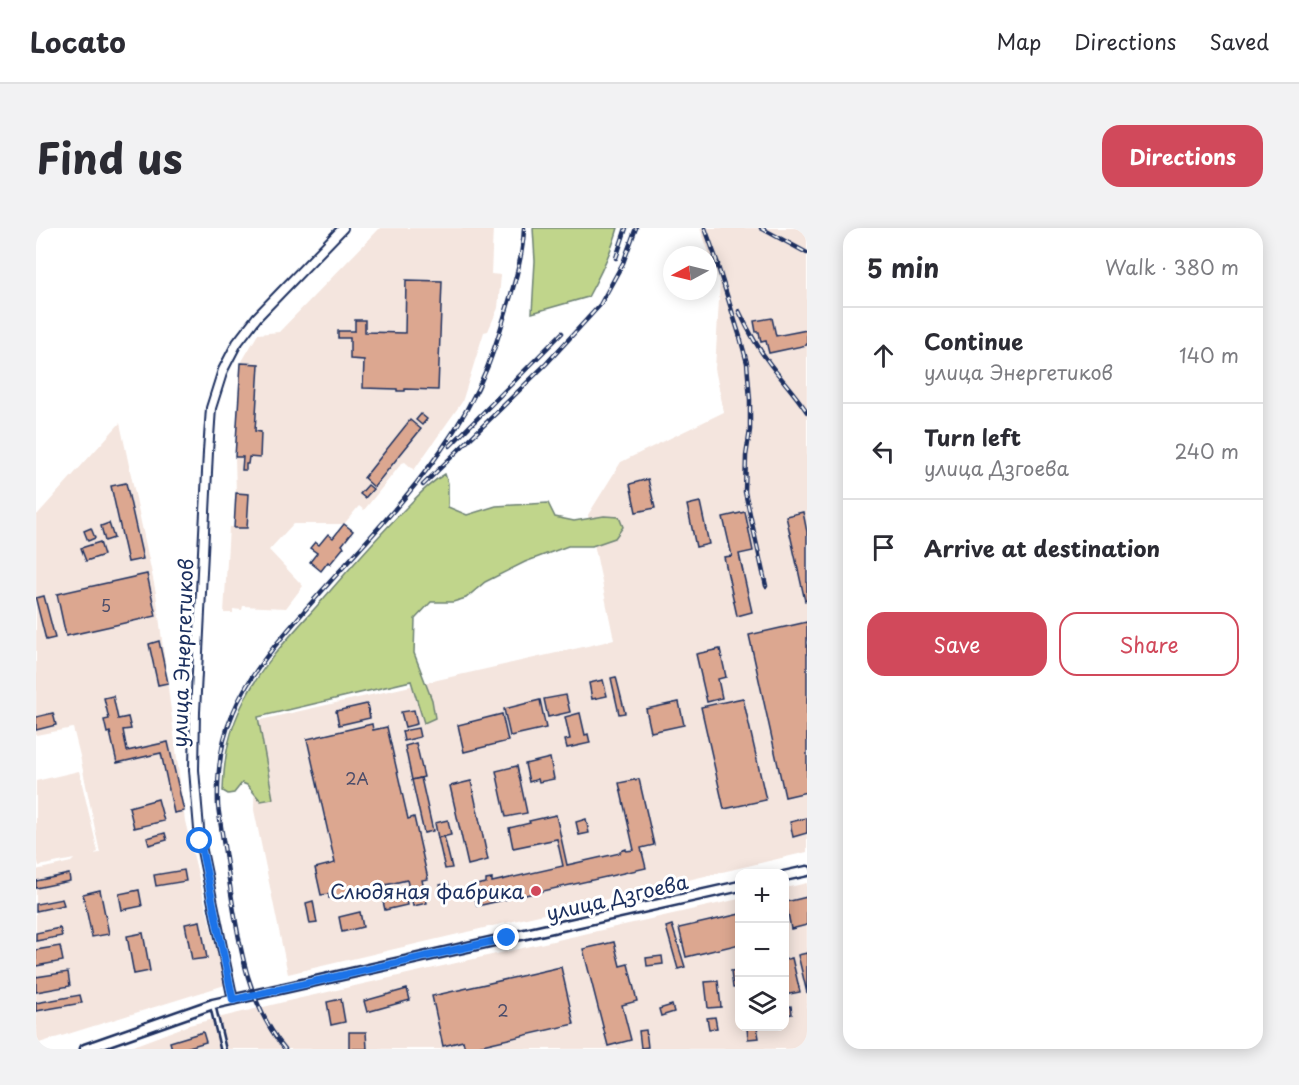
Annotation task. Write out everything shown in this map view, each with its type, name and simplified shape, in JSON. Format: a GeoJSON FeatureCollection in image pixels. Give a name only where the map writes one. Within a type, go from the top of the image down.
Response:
{"type":"FeatureCollection","features":[{"type":"Feature","properties":{"kind":"main road"},"geometry":{"type":"LineString","coordinates":[[789,875],[807,871]]}},
{"type":"Feature","properties":{"kind":"main road","name":"улица Дзгоева"},"geometry":{"type":"LineString","coordinates":[[85,1049],[213,1004],[735,887]]}},
{"type":"Feature","properties":{"kind":"street","name":"улица Энергетиков"},"geometry":{"type":"LineString","coordinates":[[233,1000],[200,841],[194,770],[211,408],[223,370],[237,343],[257,317],[344,228]]}},
{"type":"Feature","properties":{"kind":"lane"},"geometry":{"type":"LineString","coordinates":[[213,1004],[223,1049]]}},
{"type":"Feature","properties":{"kind":"shaded area"},"geometry":{"type":"Polygon","coordinates":[[[380,228],[493,228],[491,274],[501,275],[498,308],[488,331],[484,332],[462,402],[414,470],[405,462],[402,463],[364,510],[359,506],[344,524],[293,524],[269,550],[303,586],[286,608],[243,606],[242,610],[233,609],[233,613],[224,613],[229,527],[234,527],[235,457],[241,363],[258,334],[279,332],[380,228]]]}},
{"type":"Feature","properties":{"kind":"shaded area"},"geometry":{"type":"Polygon","coordinates":[[[700,228],[807,228],[807,852],[288,974],[254,810],[256,721],[614,640],[588,515],[621,462],[724,412],[715,369],[720,282],[717,274],[717,246],[707,246],[700,228]]]}},
{"type":"Feature","properties":{"kind":"shaded area"},"geometry":{"type":"Polygon","coordinates":[[[120,423],[156,593],[185,821],[225,985],[36,1044],[36,870],[71,862],[74,859],[39,866],[36,855],[36,781],[79,771],[98,852],[92,854],[100,853],[73,728],[36,735],[36,516],[120,423]]]}},
{"type":"Feature","properties":{"kind":"shaded area"},"geometry":{"type":"Polygon","coordinates":[[[807,883],[807,1049],[125,1049],[189,1025],[735,900],[735,1031],[789,1031],[789,887],[807,883]]]}},
{"type":"Feature","properties":{"kind":"green space"},"geometry":{"type":"Polygon","coordinates":[[[533,228],[618,228],[605,264],[588,297],[532,313],[535,261],[533,228]]]}},
{"type":"Feature","properties":{"kind":"green space"},"geometry":{"type":"Polygon","coordinates":[[[445,474],[448,483],[448,507],[467,515],[496,506],[548,503],[555,517],[574,521],[604,516],[619,517],[623,527],[615,538],[592,546],[568,546],[525,562],[485,582],[466,598],[453,602],[431,602],[415,619],[414,653],[432,700],[435,718],[424,723],[411,681],[258,717],[273,799],[261,801],[247,785],[242,783],[234,793],[228,794],[223,791],[226,755],[231,733],[245,699],[271,658],[383,531],[423,490],[445,474]]]}},
{"type":"Feature","properties":{"kind":"building"},"geometry":{"type":"Polygon","coordinates":[[[406,280],[442,281],[438,390],[405,389],[405,391],[397,391],[397,389],[363,388],[364,360],[350,359],[350,338],[338,338],[338,331],[355,331],[355,320],[365,320],[365,332],[405,333],[406,280]]]}},
{"type":"Feature","properties":{"kind":"building"},"geometry":{"type":"Polygon","coordinates":[[[772,318],[776,336],[807,330],[807,345],[769,353],[766,341],[761,342],[759,332],[756,332],[754,321],[772,318]]]}},
{"type":"Feature","properties":{"kind":"building"},"geometry":{"type":"Polygon","coordinates":[[[241,363],[259,364],[255,431],[261,432],[260,458],[249,457],[246,470],[242,470],[243,457],[235,457],[241,363]]]}},
{"type":"Feature","properties":{"kind":"building"},"geometry":{"type":"Polygon","coordinates":[[[421,414],[427,419],[422,425],[416,420],[421,414]]]}},
{"type":"Feature","properties":{"kind":"building"},"geometry":{"type":"Polygon","coordinates":[[[410,420],[421,429],[374,487],[364,478],[410,420]]]}},
{"type":"Feature","properties":{"kind":"building"},"geometry":{"type":"Polygon","coordinates":[[[648,479],[655,508],[636,512],[630,484],[648,479]]]}},
{"type":"Feature","properties":{"kind":"building"},"geometry":{"type":"Polygon","coordinates":[[[126,483],[143,559],[128,562],[111,486],[126,483]]]}},
{"type":"Feature","properties":{"kind":"building"},"geometry":{"type":"Polygon","coordinates":[[[368,485],[373,489],[365,498],[360,494],[368,485]]]}},
{"type":"Feature","properties":{"kind":"building"},"geometry":{"type":"Polygon","coordinates":[[[236,493],[249,494],[247,528],[234,528],[236,493]]]}},
{"type":"Feature","properties":{"kind":"building"},"geometry":{"type":"Polygon","coordinates":[[[700,502],[709,544],[696,547],[687,505],[700,502]]]}},
{"type":"Feature","properties":{"kind":"building"},"geometry":{"type":"Polygon","coordinates":[[[745,512],[753,551],[739,554],[752,612],[737,616],[724,557],[732,556],[723,517],[745,512]]]}},
{"type":"Feature","properties":{"kind":"building"},"geometry":{"type":"Polygon","coordinates":[[[803,512],[807,532],[807,600],[805,601],[786,516],[803,512]]]}},
{"type":"Feature","properties":{"kind":"building"},"geometry":{"type":"Polygon","coordinates":[[[109,523],[114,538],[105,541],[101,526],[109,523]]]}},
{"type":"Feature","properties":{"kind":"building"},"geometry":{"type":"Polygon","coordinates":[[[344,524],[353,531],[342,545],[344,547],[321,571],[310,562],[317,553],[310,548],[315,542],[319,545],[328,534],[333,538],[344,524]]]}},
{"type":"Feature","properties":{"kind":"building"},"geometry":{"type":"Polygon","coordinates":[[[91,528],[95,538],[88,541],[84,531],[91,528]]]}},
{"type":"Feature","properties":{"kind":"building"},"geometry":{"type":"Polygon","coordinates":[[[100,542],[104,555],[86,561],[81,548],[100,542]]]}},
{"type":"Feature","properties":{"kind":"building"},"geometry":{"type":"Polygon","coordinates":[[[147,574],[156,616],[66,636],[57,594],[147,574]]]}},
{"type":"Feature","properties":{"kind":"building"},"geometry":{"type":"Polygon","coordinates":[[[44,596],[55,638],[46,640],[36,600],[44,596]]]}},
{"type":"Feature","properties":{"kind":"building"},"geometry":{"type":"Polygon","coordinates":[[[807,622],[807,792],[785,797],[749,635],[807,622]]]}},
{"type":"Feature","properties":{"kind":"building"},"geometry":{"type":"Polygon","coordinates":[[[159,641],[168,683],[158,685],[149,644],[159,641]]]}},
{"type":"Feature","properties":{"kind":"building"},"geometry":{"type":"Polygon","coordinates":[[[720,649],[726,677],[718,679],[722,698],[707,702],[696,654],[720,649]]]}},
{"type":"Feature","properties":{"kind":"building"},"geometry":{"type":"Polygon","coordinates":[[[616,677],[625,713],[619,714],[611,678],[616,677]]]}},
{"type":"Feature","properties":{"kind":"building"},"geometry":{"type":"Polygon","coordinates":[[[603,680],[607,696],[592,699],[589,683],[603,680]]]}},
{"type":"Feature","properties":{"kind":"building"},"geometry":{"type":"Polygon","coordinates":[[[566,695],[570,712],[548,717],[544,699],[566,695]]]}},
{"type":"Feature","properties":{"kind":"building"},"geometry":{"type":"Polygon","coordinates":[[[113,696],[118,719],[128,717],[131,729],[123,730],[127,751],[168,742],[184,811],[174,813],[161,753],[117,763],[110,732],[107,733],[104,720],[109,719],[104,698],[113,696]]]}},
{"type":"Feature","properties":{"kind":"building"},"geometry":{"type":"Polygon","coordinates":[[[743,698],[766,800],[724,809],[701,707],[743,698]]]}},
{"type":"Feature","properties":{"kind":"building"},"geometry":{"type":"Polygon","coordinates":[[[540,700],[546,728],[510,736],[504,709],[540,700]]]}},
{"type":"Feature","properties":{"kind":"building"},"geometry":{"type":"Polygon","coordinates":[[[679,702],[684,725],[651,732],[646,709],[679,702]]]}},
{"type":"Feature","properties":{"kind":"building"},"geometry":{"type":"Polygon","coordinates":[[[367,704],[370,718],[339,725],[336,711],[367,704]]]}},
{"type":"Feature","properties":{"kind":"building"},"geometry":{"type":"Polygon","coordinates":[[[414,710],[417,724],[405,727],[401,712],[414,710]]]}},
{"type":"Feature","properties":{"kind":"building"},"geometry":{"type":"Polygon","coordinates":[[[53,713],[56,725],[36,730],[36,717],[53,713]]]}},
{"type":"Feature","properties":{"kind":"building"},"geometry":{"type":"Polygon","coordinates":[[[580,713],[585,735],[588,734],[590,743],[567,748],[565,740],[570,739],[565,717],[580,713]]]}},
{"type":"Feature","properties":{"kind":"building"},"geometry":{"type":"Polygon","coordinates":[[[502,714],[508,741],[464,752],[458,725],[502,714]]]}},
{"type":"Feature","properties":{"kind":"building"},"geometry":{"type":"Polygon","coordinates":[[[372,724],[373,730],[387,727],[408,819],[414,817],[428,879],[422,880],[427,903],[413,906],[407,880],[329,898],[329,894],[321,895],[315,868],[335,863],[307,739],[372,724]]]}},
{"type":"Feature","properties":{"kind":"building"},"geometry":{"type":"Polygon","coordinates":[[[418,728],[420,737],[404,741],[402,731],[418,728]]]}},
{"type":"Feature","properties":{"kind":"building"},"geometry":{"type":"Polygon","coordinates":[[[416,743],[424,777],[412,780],[405,746],[416,743]]]}},
{"type":"Feature","properties":{"kind":"building"},"geometry":{"type":"Polygon","coordinates":[[[550,758],[554,779],[539,782],[538,779],[529,782],[525,764],[550,758]]]}},
{"type":"Feature","properties":{"kind":"building"},"geometry":{"type":"Polygon","coordinates":[[[517,766],[527,813],[506,817],[496,771],[517,766]]]}},
{"type":"Feature","properties":{"kind":"building"},"geometry":{"type":"Polygon","coordinates":[[[421,778],[433,831],[424,833],[412,780],[421,778]]]}},
{"type":"Feature","properties":{"kind":"building"},"geometry":{"type":"Polygon","coordinates":[[[639,779],[654,845],[641,848],[646,868],[477,906],[472,886],[486,883],[486,880],[492,879],[492,882],[563,866],[557,839],[513,848],[509,828],[556,815],[567,865],[620,853],[626,849],[626,851],[634,850],[619,783],[639,779]]]}},
{"type":"Feature","properties":{"kind":"building"},"geometry":{"type":"Polygon","coordinates":[[[471,781],[488,860],[468,865],[450,786],[471,781]]]}},
{"type":"Feature","properties":{"kind":"building"},"geometry":{"type":"Polygon","coordinates":[[[158,799],[164,821],[134,828],[129,807],[158,799]]]}},
{"type":"Feature","properties":{"kind":"building"},"geometry":{"type":"Polygon","coordinates":[[[807,818],[807,833],[793,837],[790,822],[807,818]]]}},
{"type":"Feature","properties":{"kind":"building"},"geometry":{"type":"Polygon","coordinates":[[[586,819],[589,833],[579,835],[576,822],[586,819]]]}},
{"type":"Feature","properties":{"kind":"building"},"geometry":{"type":"Polygon","coordinates":[[[448,820],[451,835],[438,838],[435,823],[448,820]]]}},
{"type":"Feature","properties":{"kind":"building"},"geometry":{"type":"Polygon","coordinates":[[[165,833],[167,840],[149,845],[147,838],[165,833]]]}},
{"type":"Feature","properties":{"kind":"building"},"geometry":{"type":"Polygon","coordinates":[[[444,836],[452,868],[445,869],[438,838],[444,836]]]}},
{"type":"Feature","properties":{"kind":"building"},"geometry":{"type":"Polygon","coordinates":[[[184,870],[186,881],[156,886],[154,875],[184,870]]]}},
{"type":"Feature","properties":{"kind":"building"},"geometry":{"type":"Polygon","coordinates":[[[69,874],[70,881],[36,888],[36,881],[69,874]]]}},
{"type":"Feature","properties":{"kind":"building"},"geometry":{"type":"Polygon","coordinates":[[[448,883],[450,891],[442,893],[440,885],[448,883]]]}},
{"type":"Feature","properties":{"kind":"building"},"geometry":{"type":"Polygon","coordinates":[[[100,890],[109,934],[92,937],[83,894],[100,890]]]}},
{"type":"Feature","properties":{"kind":"building"},"geometry":{"type":"Polygon","coordinates":[[[139,890],[142,906],[122,910],[119,894],[139,890]]]}},
{"type":"Feature","properties":{"kind":"building"},"geometry":{"type":"Polygon","coordinates":[[[404,892],[407,905],[385,910],[382,897],[404,892]]]}},
{"type":"Feature","properties":{"kind":"building"},"geometry":{"type":"Polygon","coordinates":[[[807,897],[807,925],[791,929],[789,901],[807,897]]]}},
{"type":"Feature","properties":{"kind":"building"},"geometry":{"type":"Polygon","coordinates":[[[62,899],[64,905],[36,911],[36,904],[62,899]]]}},
{"type":"Feature","properties":{"kind":"building"},"geometry":{"type":"Polygon","coordinates":[[[313,901],[317,923],[310,924],[306,903],[313,901]]]}},
{"type":"Feature","properties":{"kind":"building"},"geometry":{"type":"Polygon","coordinates":[[[360,912],[363,927],[342,932],[339,917],[360,912]]]}},
{"type":"Feature","properties":{"kind":"building"},"geometry":{"type":"Polygon","coordinates":[[[735,915],[735,945],[686,957],[679,928],[735,915]]]}},
{"type":"Feature","properties":{"kind":"building"},"geometry":{"type":"Polygon","coordinates":[[[200,921],[207,958],[192,960],[185,924],[200,921]]]}},
{"type":"Feature","properties":{"kind":"building"},"geometry":{"type":"Polygon","coordinates":[[[672,925],[685,967],[678,969],[666,927],[672,925]]]}},
{"type":"Feature","properties":{"kind":"building"},"geometry":{"type":"Polygon","coordinates":[[[60,928],[62,936],[36,941],[36,933],[60,928]]]}},
{"type":"Feature","properties":{"kind":"building"},"geometry":{"type":"Polygon","coordinates":[[[143,933],[150,971],[134,974],[127,936],[143,933]]]}},
{"type":"Feature","properties":{"kind":"building"},"geometry":{"type":"Polygon","coordinates":[[[614,942],[620,966],[628,964],[637,1001],[622,1005],[631,1040],[608,1046],[583,949],[614,942]]]}},
{"type":"Feature","properties":{"kind":"building"},"geometry":{"type":"Polygon","coordinates":[[[60,946],[63,961],[36,966],[36,950],[60,946]]]}},
{"type":"Feature","properties":{"kind":"building"},"geometry":{"type":"Polygon","coordinates":[[[807,953],[807,993],[798,955],[807,953]]]}},
{"type":"Feature","properties":{"kind":"building"},"geometry":{"type":"Polygon","coordinates":[[[662,956],[663,964],[647,966],[646,958],[662,956]]]}},
{"type":"Feature","properties":{"kind":"building"},"geometry":{"type":"Polygon","coordinates":[[[792,958],[800,992],[789,994],[789,977],[789,959],[792,958]]]}},
{"type":"Feature","properties":{"kind":"building"},"geometry":{"type":"Polygon","coordinates":[[[561,967],[574,1024],[465,1049],[463,1041],[443,1046],[432,996],[561,967]]]}},
{"type":"Feature","properties":{"kind":"building"},"geometry":{"type":"Polygon","coordinates":[[[735,970],[735,988],[733,988],[731,971],[735,970]]]}},
{"type":"Feature","properties":{"kind":"building"},"geometry":{"type":"Polygon","coordinates":[[[68,972],[70,986],[36,992],[36,977],[68,972]]]}},
{"type":"Feature","properties":{"kind":"building"},"geometry":{"type":"Polygon","coordinates":[[[718,981],[721,1007],[708,1008],[705,982],[718,981]]]}},
{"type":"Feature","properties":{"kind":"building"},"geometry":{"type":"Polygon","coordinates":[[[407,989],[410,1000],[367,1012],[364,1001],[407,989]]]}},
{"type":"Feature","properties":{"kind":"building"},"geometry":{"type":"Polygon","coordinates":[[[80,995],[82,1003],[36,1011],[36,1003],[80,995]]]}},
{"type":"Feature","properties":{"kind":"building"},"geometry":{"type":"Polygon","coordinates":[[[341,999],[345,1022],[331,1025],[327,1002],[341,999]]]}},
{"type":"Feature","properties":{"kind":"building"},"geometry":{"type":"Polygon","coordinates":[[[672,1005],[674,1012],[661,1016],[659,1009],[672,1005]]]}},
{"type":"Feature","properties":{"kind":"building"},"geometry":{"type":"Polygon","coordinates":[[[715,1017],[717,1028],[709,1029],[707,1018],[715,1017]]]}},
{"type":"Feature","properties":{"kind":"building"},"geometry":{"type":"Polygon","coordinates":[[[646,1030],[648,1047],[641,1048],[639,1031],[646,1030]]]}},
{"type":"Feature","properties":{"kind":"building"},"geometry":{"type":"Polygon","coordinates":[[[747,1031],[758,1031],[759,1038],[748,1039],[747,1031]]]}},
{"type":"Feature","properties":{"kind":"building"},"geometry":{"type":"Polygon","coordinates":[[[203,1032],[206,1042],[182,1049],[172,1049],[170,1042],[203,1032]]]}},
{"type":"Feature","properties":{"kind":"building"},"geometry":{"type":"Polygon","coordinates":[[[349,1032],[366,1032],[367,1049],[349,1049],[349,1032]]]}},
{"type":"Feature","properties":{"kind":"railway"},"geometry":{"type":"LineString","coordinates":[[285,1049],[272,1032],[254,995],[238,935],[218,806],[219,770],[225,735],[239,701],[252,677],[268,655],[412,489],[454,431],[487,368],[513,288],[524,228]]}},
{"type":"Feature","properties":{"kind":"railway"},"geometry":{"type":"LineString","coordinates":[[616,258],[626,228]]}},
{"type":"Feature","properties":{"kind":"railway"},"geometry":{"type":"LineString","coordinates":[[423,485],[546,364],[600,305],[623,263],[636,228]]}},
{"type":"Feature","properties":{"kind":"railway"},"geometry":{"type":"LineString","coordinates":[[705,228],[718,264]]}},
{"type":"Feature","properties":{"kind":"railway"},"geometry":{"type":"LineString","coordinates":[[761,228],[807,253]]}},
{"type":"Feature","properties":{"kind":"railway"},"geometry":{"type":"LineString","coordinates":[[717,263],[747,363],[750,430],[746,456],[745,492],[766,586]]}},
{"type":"Feature","properties":{"kind":"railway"},"geometry":{"type":"LineString","coordinates":[[739,311],[761,351],[807,412]]}},
{"type":"Feature","properties":{"kind":"railway"},"geometry":{"type":"LineString","coordinates":[[450,446],[562,333]]}},
{"type":"Feature","properties":{"kind":"place","name":"Слюдяная фабрика"},"geometry":{"type":"Point","coordinates":[536,891]}},
{"type":"Feature","properties":{"kind":"route"},"geometry":{"type":"LineString","coordinates":[[200,841],[233,1000],[507,938]]}}]}
